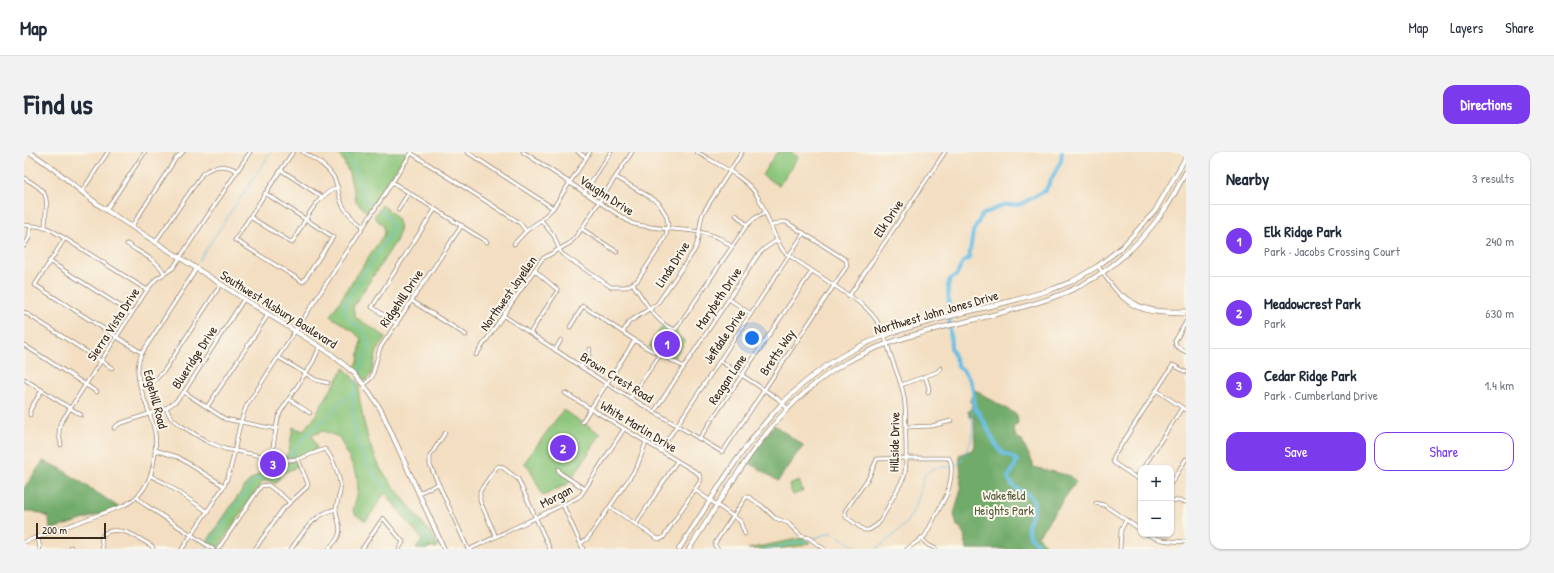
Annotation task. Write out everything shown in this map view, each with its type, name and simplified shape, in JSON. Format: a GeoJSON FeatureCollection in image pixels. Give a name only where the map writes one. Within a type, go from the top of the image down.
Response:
{"type":"FeatureCollection","features":[{"type":"Feature","properties":{"kind":"main road","name":"Southwest Alsbury Boulevard"},"geometry":{"type":"LineString","coordinates":[[29,152],[52,166],[82,192],[106,210],[268,315],[320,346],[354,373],[381,410],[444,549]]}},
{"type":"Feature","properties":{"kind":"main road","name":"Northwest John Jones Drive"},"geometry":{"type":"LineString","coordinates":[[679,549],[754,435],[799,386],[823,368],[853,350],[884,336],[1012,302],[1071,282],[1112,256],[1133,236],[1160,203],[1186,157]]}},
{"type":"Feature","properties":{"kind":"main road","name":"Northwest John Jones Drive"},"geometry":{"type":"LineString","coordinates":[[689,549],[765,434],[787,408],[826,375],[862,354],[887,343],[1013,309],[1055,297],[1073,290],[1103,272],[1127,254],[1140,241],[1166,208],[1186,172]]}},
{"type":"Feature","properties":{"kind":"main road"},"geometry":{"type":"LineString","coordinates":[[1160,203],[1166,208]]}},
{"type":"Feature","properties":{"kind":"main road"},"geometry":{"type":"LineString","coordinates":[[1012,302],[1013,309]]}},
{"type":"Feature","properties":{"kind":"street"},"geometry":{"type":"LineString","coordinates":[[82,192],[108,152]]}},
{"type":"Feature","properties":{"kind":"street"},"geometry":{"type":"LineString","coordinates":[[106,210],[145,152]]}},
{"type":"Feature","properties":{"kind":"street"},"geometry":{"type":"LineString","coordinates":[[132,226],[176,158],[183,152]]}},
{"type":"Feature","properties":{"kind":"street","name":"Sierra Vista Drive"},"geometry":{"type":"LineString","coordinates":[[61,445],[59,434],[60,426],[131,313],[147,290],[164,273],[173,268],[250,152]]}},
{"type":"Feature","properties":{"kind":"street"},"geometry":{"type":"LineString","coordinates":[[265,193],[333,237],[303,282],[235,240],[265,193],[293,152]]}},
{"type":"Feature","properties":{"kind":"street"},"geometry":{"type":"LineString","coordinates":[[304,152],[326,168],[332,175],[338,187],[340,198],[345,209],[363,226]]}},
{"type":"Feature","properties":{"kind":"street"},"geometry":{"type":"LineString","coordinates":[[182,549],[208,512],[231,472],[236,451],[240,422],[252,397],[412,152],[520,223],[526,231]]}},
{"type":"Feature","properties":{"kind":"street"},"geometry":{"type":"LineString","coordinates":[[467,152],[553,208]]}},
{"type":"Feature","properties":{"kind":"street","name":"Vaughn Drive"},"geometry":{"type":"LineString","coordinates":[[523,152],[631,223],[644,227],[699,232],[720,238],[732,247]]}},
{"type":"Feature","properties":{"kind":"street"},"geometry":{"type":"LineString","coordinates":[[578,152],[586,157]]}},
{"type":"Feature","properties":{"kind":"street"},"geometry":{"type":"LineString","coordinates":[[514,244],[526,231],[542,220],[553,208],[590,152]]}},
{"type":"Feature","properties":{"kind":"street"},"geometry":{"type":"LineString","coordinates":[[584,193],[611,152]]}},
{"type":"Feature","properties":{"kind":"street","name":"Northwest Jayellen"},"geometry":{"type":"LineString","coordinates":[[476,355],[542,259],[570,243],[582,229],[632,152]]}},
{"type":"Feature","properties":{"kind":"street","name":"Hillside Drive"},"geometry":{"type":"LineString","coordinates":[[697,152],[750,186],[758,197],[784,252],[849,296],[871,313],[879,324],[887,343],[905,398],[907,427],[906,470],[889,506],[877,525],[867,531],[846,517],[845,511],[869,477],[875,460],[880,458],[906,458]]}},
{"type":"Feature","properties":{"kind":"street"},"geometry":{"type":"LineString","coordinates":[[704,156],[706,152]]}},
{"type":"Feature","properties":{"kind":"street","name":"Linda Drive"},"geometry":{"type":"LineString","coordinates":[[623,332],[629,322],[651,309],[662,298],[694,251],[698,244],[700,220],[705,209],[742,152]]}},
{"type":"Feature","properties":{"kind":"street","name":"Elk Drive"},"geometry":{"type":"LineString","coordinates":[[849,296],[945,152]]}},
{"type":"Feature","properties":{"kind":"street"},"geometry":{"type":"LineString","coordinates":[[156,241],[203,173],[213,167],[222,165],[237,171]]}},
{"type":"Feature","properties":{"kind":"street"},"geometry":{"type":"LineString","coordinates":[[281,170],[322,197]]}},
{"type":"Feature","properties":{"kind":"street"},"geometry":{"type":"LineString","coordinates":[[542,220],[554,236],[559,249],[569,259],[611,287],[626,288],[633,284],[637,281],[666,235],[666,215],[658,202],[616,177]]}},
{"type":"Feature","properties":{"kind":"street"},"geometry":{"type":"LineString","coordinates":[[24,179],[42,189],[45,193],[45,227]]}},
{"type":"Feature","properties":{"kind":"street"},"geometry":{"type":"LineString","coordinates":[[392,182],[487,242]]}},
{"type":"Feature","properties":{"kind":"street"},"geometry":{"type":"LineString","coordinates":[[250,217],[292,243],[322,197],[330,190],[338,187]]}},
{"type":"Feature","properties":{"kind":"street"},"geometry":{"type":"LineString","coordinates":[[398,210],[409,192]]}},
{"type":"Feature","properties":{"kind":"street"},"geometry":{"type":"LineString","coordinates":[[397,324],[372,307],[436,209]]}},
{"type":"Feature","properties":{"kind":"street"},"geometry":{"type":"LineString","coordinates":[[633,284],[660,321],[675,330],[747,225],[755,218],[765,213]]}},
{"type":"Feature","properties":{"kind":"street"},"geometry":{"type":"LineString","coordinates":[[736,215],[747,225]]}},
{"type":"Feature","properties":{"kind":"street"},"geometry":{"type":"LineString","coordinates":[[771,226],[784,222],[804,233]]}},
{"type":"Feature","properties":{"kind":"street"},"geometry":{"type":"LineString","coordinates":[[24,225],[45,227],[147,290]]}},
{"type":"Feature","properties":{"kind":"street","name":"Ridgehill Drive"},"geometry":{"type":"LineString","coordinates":[[364,385],[372,377],[380,348],[462,225]]}},
{"type":"Feature","properties":{"kind":"street"},"geometry":{"type":"LineString","coordinates":[[24,246],[29,238],[31,226]]}},
{"type":"Feature","properties":{"kind":"street"},"geometry":{"type":"LineString","coordinates":[[582,229],[617,252]]}},
{"type":"Feature","properties":{"kind":"street","name":"Jeffdale Drive"},"geometry":{"type":"LineString","coordinates":[[660,450],[804,233]]}},
{"type":"Feature","properties":{"kind":"street","name":"Bretts Way"},"geometry":{"type":"LineString","coordinates":[[722,452],[847,266],[846,260],[804,233]]}},
{"type":"Feature","properties":{"kind":"street"},"geometry":{"type":"LineString","coordinates":[[65,238],[35,285],[142,353]]}},
{"type":"Feature","properties":{"kind":"street","name":"Marybeth Drive"},"geometry":{"type":"LineString","coordinates":[[654,412],[758,256],[764,249],[777,240]]}},
{"type":"Feature","properties":{"kind":"street"},"geometry":{"type":"LineString","coordinates":[[127,244],[156,263],[161,267],[164,273]]}},
{"type":"Feature","properties":{"kind":"street"},"geometry":{"type":"LineString","coordinates":[[49,261],[131,313]]}},
{"type":"Feature","properties":{"kind":"street"},"geometry":{"type":"LineString","coordinates":[[1098,266],[1121,298],[1133,305],[1148,311],[1162,313],[1186,312]]}},
{"type":"Feature","properties":{"kind":"street","name":"Edgehill Road"},"geometry":{"type":"LineString","coordinates":[[24,542],[123,506],[137,497],[145,489],[151,476],[155,450],[155,432],[141,386],[137,367],[142,353],[197,268]]}},
{"type":"Feature","properties":{"kind":"street"},"geometry":{"type":"LineString","coordinates":[[530,333],[558,290],[534,270]]}},
{"type":"Feature","properties":{"kind":"street","name":"Reagan Lane"},"geometry":{"type":"LineString","coordinates":[[699,439],[812,271]]}},
{"type":"Feature","properties":{"kind":"street"},"geometry":{"type":"LineString","coordinates":[[141,386],[154,381],[164,371],[221,284]]}},
{"type":"Feature","properties":{"kind":"street","name":"Blueridge Drive"},"geometry":{"type":"LineString","coordinates":[[114,428],[119,424],[166,408],[175,402],[184,392],[244,299]]}},
{"type":"Feature","properties":{"kind":"street"},"geometry":{"type":"LineString","coordinates":[[729,299],[751,314]]}},
{"type":"Feature","properties":{"kind":"street"},"geometry":{"type":"LineString","coordinates":[[412,302],[466,335]]}},
{"type":"Feature","properties":{"kind":"street"},"geometry":{"type":"LineString","coordinates":[[570,327],[583,306],[645,347],[684,367]]}},
{"type":"Feature","properties":{"kind":"street"},"geometry":{"type":"LineString","coordinates":[[24,312],[112,368]]}},
{"type":"Feature","properties":{"kind":"street"},"geometry":{"type":"LineString","coordinates":[[207,407],[268,315]]}},
{"type":"Feature","properties":{"kind":"street","name":"Brown Crest Road"},"geometry":{"type":"LineString","coordinates":[[504,316],[607,384],[722,452]]}},
{"type":"Feature","properties":{"kind":"street"},"geometry":{"type":"LineString","coordinates":[[1186,322],[1175,341],[1176,346],[1186,352]]}},
{"type":"Feature","properties":{"kind":"street"},"geometry":{"type":"LineString","coordinates":[[555,350],[561,340]]}},
{"type":"Feature","properties":{"kind":"street"},"geometry":{"type":"LineString","coordinates":[[582,422],[635,340]]}},
{"type":"Feature","properties":{"kind":"street"},"geometry":{"type":"LineString","coordinates":[[24,345],[97,392]]}},
{"type":"Feature","properties":{"kind":"street"},"geometry":{"type":"LineString","coordinates":[[271,458],[281,411],[313,362],[320,346]]}},
{"type":"Feature","properties":{"kind":"street"},"geometry":{"type":"LineString","coordinates":[[581,367],[589,354],[590,349]]}},
{"type":"Feature","properties":{"kind":"street"},"geometry":{"type":"LineString","coordinates":[[630,398],[660,355]]}},
{"type":"Feature","properties":{"kind":"street"},"geometry":{"type":"LineString","coordinates":[[278,357],[316,380],[328,383]]}},
{"type":"Feature","properties":{"kind":"street"},"geometry":{"type":"LineString","coordinates":[[720,361],[764,390],[787,408]]}},
{"type":"Feature","properties":{"kind":"street"},"geometry":{"type":"LineString","coordinates":[[1137,477],[1114,463],[1114,456],[1173,365],[1186,372]]}},
{"type":"Feature","properties":{"kind":"street"},"geometry":{"type":"LineString","coordinates":[[901,385],[937,372],[941,368]]}},
{"type":"Feature","properties":{"kind":"street"},"geometry":{"type":"LineString","coordinates":[[925,376],[929,388],[928,393]]}},
{"type":"Feature","properties":{"kind":"street"},"geometry":{"type":"LineString","coordinates":[[24,379],[81,416]]}},
{"type":"Feature","properties":{"kind":"street"},"geometry":{"type":"LineString","coordinates":[[30,415],[30,410],[42,390]]}},
{"type":"Feature","properties":{"kind":"street"},"geometry":{"type":"LineString","coordinates":[[1156,390],[1186,410]]}},
{"type":"Feature","properties":{"kind":"street"},"geometry":{"type":"LineString","coordinates":[[184,392],[226,419],[276,429]]}},
{"type":"Feature","properties":{"kind":"street","name":"White Marlin Drive"},"geometry":{"type":"LineString","coordinates":[[565,393],[699,474],[701,480],[694,490]]}},
{"type":"Feature","properties":{"kind":"street"},"geometry":{"type":"LineString","coordinates":[[289,400],[310,413]]}},
{"type":"Feature","properties":{"kind":"street"},"geometry":{"type":"LineString","coordinates":[[166,408],[171,418],[216,446],[271,458],[289,460],[298,459],[325,449],[328,452],[339,476],[340,484],[336,509],[340,533],[338,539],[328,549]]}},
{"type":"Feature","properties":{"kind":"street"},"geometry":{"type":"LineString","coordinates":[[1145,465],[1182,408]]}},
{"type":"Feature","properties":{"kind":"street"},"geometry":{"type":"LineString","coordinates":[[907,427],[932,426],[950,421]]}},
{"type":"Feature","properties":{"kind":"street","name":"Morgan"},"geometry":{"type":"LineString","coordinates":[[469,549],[536,519],[577,498],[585,489],[624,429]]}},
{"type":"Feature","properties":{"kind":"street"},"geometry":{"type":"LineString","coordinates":[[445,433],[430,456],[430,464],[469,549]]}},
{"type":"Feature","properties":{"kind":"street"},"geometry":{"type":"LineString","coordinates":[[581,543],[592,534],[637,466],[646,442]]}},
{"type":"Feature","properties":{"kind":"street"},"geometry":{"type":"LineString","coordinates":[[155,450],[175,455],[224,486]]}},
{"type":"Feature","properties":{"kind":"street"},"geometry":{"type":"LineString","coordinates":[[906,458],[949,458],[951,462],[947,494],[928,531],[907,549]]}},
{"type":"Feature","properties":{"kind":"street"},"geometry":{"type":"LineString","coordinates":[[255,549],[289,502],[307,487],[308,484],[298,459]]}},
{"type":"Feature","properties":{"kind":"street"},"geometry":{"type":"LineString","coordinates":[[1174,478],[1186,459]]}},
{"type":"Feature","properties":{"kind":"street"},"geometry":{"type":"LineString","coordinates":[[636,524],[677,461]]}},
{"type":"Feature","properties":{"kind":"street"},"geometry":{"type":"LineString","coordinates":[[496,537],[479,495],[480,490],[499,466],[518,479],[549,548],[544,549]]}},
{"type":"Feature","properties":{"kind":"street"},"geometry":{"type":"LineString","coordinates":[[558,469],[560,473],[585,489]]}},
{"type":"Feature","properties":{"kind":"street"},"geometry":{"type":"LineString","coordinates":[[151,476],[165,483],[208,512]]}},
{"type":"Feature","properties":{"kind":"street"},"geometry":{"type":"LineString","coordinates":[[419,493],[438,484]]}},
{"type":"Feature","properties":{"kind":"street"},"geometry":{"type":"LineString","coordinates":[[218,549],[261,486],[268,485],[289,502]]}},
{"type":"Feature","properties":{"kind":"street"},"geometry":{"type":"LineString","coordinates":[[610,507],[661,539],[664,538],[694,490],[740,521],[745,534]]}},
{"type":"Feature","properties":{"kind":"street"},"geometry":{"type":"LineString","coordinates":[[137,497],[144,504],[212,548]]}},
{"type":"Feature","properties":{"kind":"street"},"geometry":{"type":"LineString","coordinates":[[718,549],[715,546],[715,543],[746,497],[749,497],[775,518],[788,523],[801,536],[809,538],[824,549]]}},
{"type":"Feature","properties":{"kind":"street"},"geometry":{"type":"LineString","coordinates":[[1174,500],[1186,502]]}},
{"type":"Feature","properties":{"kind":"street"},"geometry":{"type":"LineString","coordinates":[[1096,503],[1104,505],[1138,528]]}},
{"type":"Feature","properties":{"kind":"street"},"geometry":{"type":"LineString","coordinates":[[563,506],[583,549]]}},
{"type":"Feature","properties":{"kind":"street"},"geometry":{"type":"LineString","coordinates":[[291,549],[314,519],[321,514],[336,509]]}},
{"type":"Feature","properties":{"kind":"street"},"geometry":{"type":"LineString","coordinates":[[362,549],[383,518],[403,542],[399,549]]}},
{"type":"Feature","properties":{"kind":"street"},"geometry":{"type":"LineString","coordinates":[[1120,549],[1121,530],[1126,520]]}},
{"type":"Feature","properties":{"kind":"street"},"geometry":{"type":"LineString","coordinates":[[103,549],[101,539],[104,533],[116,530],[126,531],[134,535],[152,546],[153,549]]}},
{"type":"Feature","properties":{"kind":"street"},"geometry":{"type":"LineString","coordinates":[[38,537],[40,549]]}},
{"type":"Feature","properties":{"kind":"street"},"geometry":{"type":"LineString","coordinates":[[1152,537],[1161,541],[1186,542]]}},
{"type":"Feature","properties":{"kind":"street"},"geometry":{"type":"LineString","coordinates":[[921,538],[928,545],[936,549]]}},
{"type":"Feature","properties":{"kind":"green space"},"geometry":{"type":"Polygon","coordinates":[[[336,152],[407,152],[367,213],[356,201],[349,173],[342,158],[336,152]]]}},
{"type":"Feature","properties":{"kind":"green space"},"geometry":{"type":"Polygon","coordinates":[[[777,152],[791,152],[798,157],[779,186],[762,175],[777,152]]]}},
{"type":"Feature","properties":{"kind":"green space"},"geometry":{"type":"Polygon","coordinates":[[[382,205],[398,220],[399,229],[396,241],[353,307],[355,317],[386,337],[377,351],[371,375],[365,381],[353,369],[358,362],[361,339],[353,331],[330,316],[384,234],[383,225],[374,217],[382,205]]]}},
{"type":"Feature","properties":{"kind":"green space"},"geometry":{"type":"Polygon","coordinates":[[[663,325],[672,331],[676,331],[678,336],[685,341],[673,359],[649,347],[663,325]]]}},
{"type":"Feature","properties":{"kind":"green space"},"geometry":{"type":"Polygon","coordinates":[[[344,368],[359,385],[359,396],[364,423],[370,445],[381,470],[432,535],[438,545],[436,548],[428,547],[427,549],[416,549],[422,540],[385,493],[366,521],[355,514],[353,510],[358,492],[357,475],[339,437],[323,431],[312,435],[317,449],[297,457],[284,458],[289,451],[293,427],[303,431],[315,416],[344,368]]]}},
{"type":"Feature","properties":{"kind":"green space","name":"Wakefield Heights Park"},"geometry":{"type":"Polygon","coordinates":[[[975,390],[1017,415],[1018,423],[1013,428],[1016,436],[1022,441],[1033,463],[1033,467],[1071,476],[1076,482],[1038,536],[1048,549],[966,549],[967,547],[962,528],[957,526],[954,514],[960,493],[961,476],[959,455],[972,450],[975,446],[974,417],[970,417],[968,412],[972,407],[972,402],[970,402],[970,400],[975,390]]]}},
{"type":"Feature","properties":{"kind":"green space"},"geometry":{"type":"Polygon","coordinates":[[[563,410],[601,434],[569,483],[543,496],[529,467],[524,463],[563,410]]]}},
{"type":"Feature","properties":{"kind":"green space"},"geometry":{"type":"Polygon","coordinates":[[[774,425],[803,445],[778,481],[748,462],[774,425]]]}},
{"type":"Feature","properties":{"kind":"green space"},"geometry":{"type":"Polygon","coordinates":[[[264,458],[289,462],[295,461],[297,467],[283,473],[275,484],[267,480],[262,482],[217,549],[214,549],[206,543],[247,483],[263,471],[264,458]]]}},
{"type":"Feature","properties":{"kind":"green space"},"geometry":{"type":"Polygon","coordinates":[[[43,461],[60,468],[120,508],[50,530],[49,517],[33,511],[24,511],[24,488],[43,461]]]}},
{"type":"Feature","properties":{"kind":"green space"},"geometry":{"type":"Polygon","coordinates":[[[799,481],[803,491],[793,495],[789,485],[799,481]]]}},
{"type":"Feature","properties":{"kind":"green space"},"geometry":{"type":"Polygon","coordinates":[[[802,538],[811,543],[788,548],[748,549],[802,538]]]}},
{"type":"Feature","properties":{"kind":"waterway"},"geometry":{"type":"LineString","coordinates":[[199,260],[271,152]]}},
{"type":"Feature","properties":{"kind":"waterway"},"geometry":{"type":"LineString","coordinates":[[346,152],[359,177],[362,195],[364,199],[372,206]]}},
{"type":"Feature","properties":{"kind":"waterway"},"geometry":{"type":"LineString","coordinates":[[1041,549],[1030,536],[1028,530],[1034,504],[1033,500],[1028,494],[1013,486],[1008,477],[1017,461],[1013,457],[1001,451],[996,445],[981,416],[975,409],[972,384],[967,375],[958,366],[951,348],[948,284],[950,280],[957,275],[962,263],[969,258],[973,232],[982,215],[1003,205],[1019,205],[1045,191],[1061,161],[1062,152]]}},
{"type":"Feature","properties":{"kind":"waterway"},"geometry":{"type":"LineString","coordinates":[[359,375],[369,344],[364,332],[348,318],[344,310],[348,298],[391,233],[389,220],[379,210]]}},
{"type":"Feature","properties":{"kind":"waterway"},"geometry":{"type":"LineString","coordinates":[[357,380],[354,393],[353,418],[354,430],[362,453],[378,479],[397,498],[428,538],[437,545]]}},
{"type":"Feature","properties":{"kind":"waterway"},"geometry":{"type":"LineString","coordinates":[[290,456],[307,434],[327,418],[337,406],[353,393]]}},
{"type":"Feature","properties":{"kind":"waterway"},"geometry":{"type":"LineString","coordinates":[[876,549],[896,533],[914,511],[924,476],[927,472],[938,467],[954,467],[966,456],[967,449],[972,439],[971,409],[974,406]]}},
{"type":"Feature","properties":{"kind":"waterway"},"geometry":{"type":"LineString","coordinates":[[206,549],[251,484],[276,469],[284,462]]}},
{"type":"Feature","properties":{"kind":"waterway"},"geometry":{"type":"LineString","coordinates":[[812,539],[832,532],[858,549]]}},
{"type":"Feature","properties":{"kind":"waterway"},"geometry":{"type":"LineString","coordinates":[[421,549],[428,538]]}},
{"type":"Feature","properties":{"kind":"waterway"},"geometry":{"type":"LineString","coordinates":[[766,549],[809,540]]}},
{"type":"Feature","properties":{"kind":"place","name":"Elk Ridge Park"},"geometry":{"type":"Point","coordinates":[667,344]}},
{"type":"Feature","properties":{"kind":"place","name":"Meadowcrest Park"},"geometry":{"type":"Point","coordinates":[563,448]}},
{"type":"Feature","properties":{"kind":"place","name":"Cedar Ridge Park"},"geometry":{"type":"Point","coordinates":[273,464]}}]}
